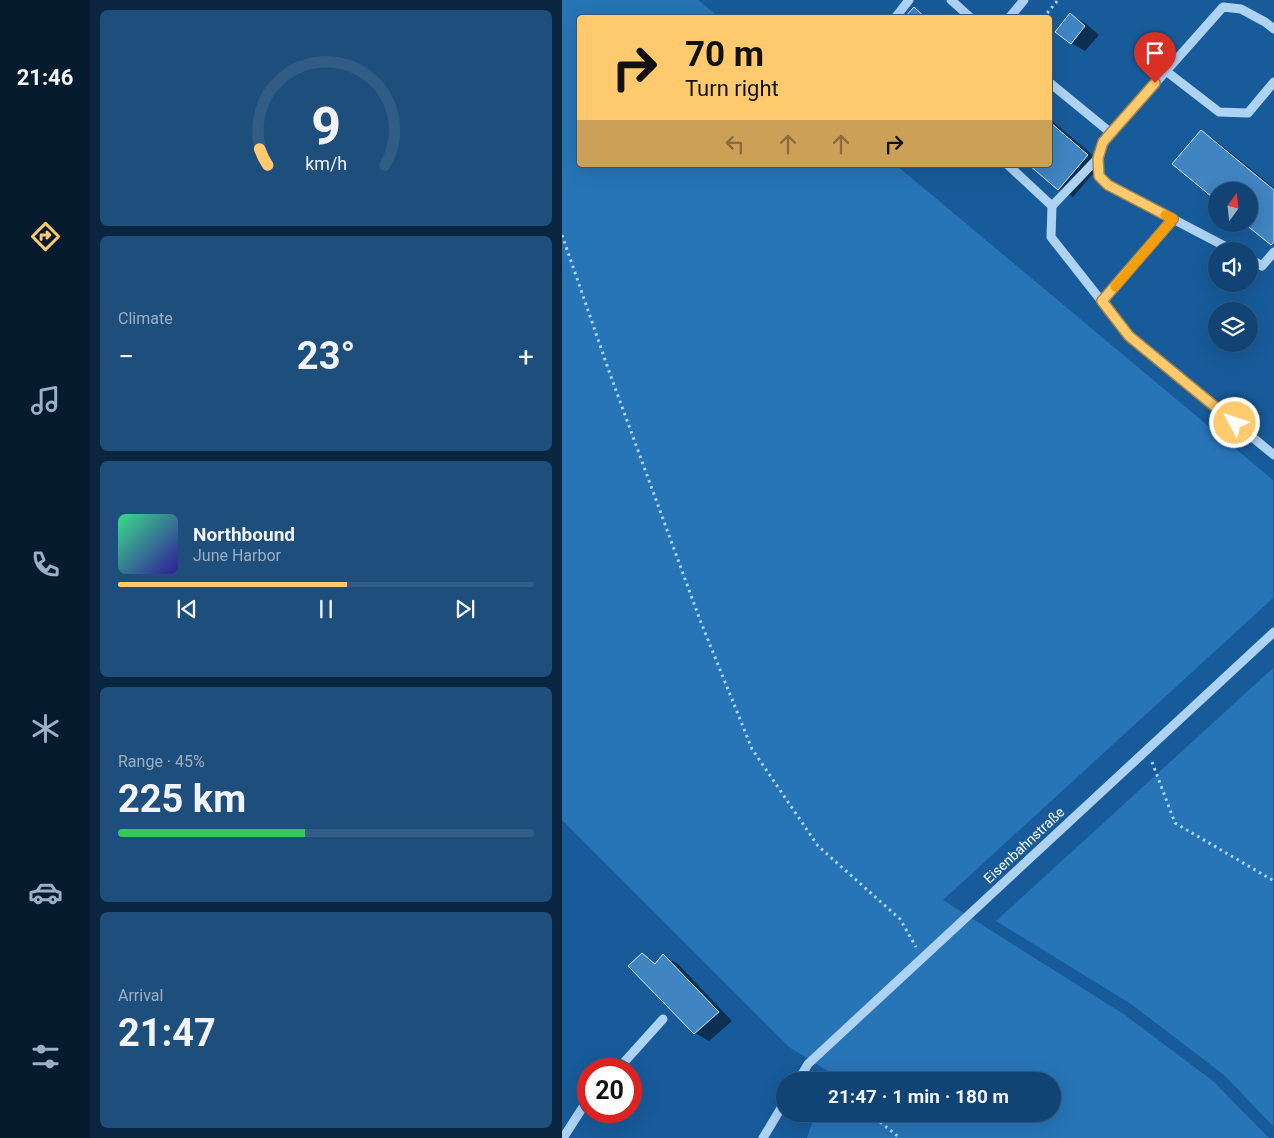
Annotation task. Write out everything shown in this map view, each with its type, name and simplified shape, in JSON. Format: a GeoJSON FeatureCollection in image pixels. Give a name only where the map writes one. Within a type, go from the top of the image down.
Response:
{"type":"FeatureCollection","features":[{"type":"Feature","properties":{"kind":"street"},"geometry":{"type":"LineString","coordinates":[[897,15],[909,0]]}},
{"type":"Feature","properties":{"kind":"street"},"geometry":{"type":"LineString","coordinates":[[950,0],[968,15]]}},
{"type":"Feature","properties":{"kind":"street"},"geometry":{"type":"LineString","coordinates":[[1012,15],[1024,0]]}},
{"type":"Feature","properties":{"kind":"street"},"geometry":{"type":"LineString","coordinates":[[1217,242],[1108,185],[1099,176],[1098,158],[1103,142],[1110,133],[1223,7],[1241,9],[1274,29]]}},
{"type":"Feature","properties":{"kind":"street"},"geometry":{"type":"LineString","coordinates":[[1166,71],[1219,112],[1248,113],[1274,82]]}},
{"type":"Feature","properties":{"kind":"street"},"geometry":{"type":"LineString","coordinates":[[1052,85],[1110,133]]}},
{"type":"Feature","properties":{"kind":"street"},"geometry":{"type":"LineString","coordinates":[[1098,158],[1052,206],[1051,237],[1129,336],[1274,455]]}},
{"type":"Feature","properties":{"kind":"street"},"geometry":{"type":"LineString","coordinates":[[1010,167],[1052,206]]}},
{"type":"Feature","properties":{"kind":"street"},"geometry":{"type":"LineString","coordinates":[[1102,301],[1173,219]]}},
{"type":"Feature","properties":{"kind":"street"},"geometry":{"type":"LineString","coordinates":[[1258,264],[1262,266],[1274,252]]}},
{"type":"Feature","properties":{"kind":"street","name":"Eisenbahnstraße"},"geometry":{"type":"LineString","coordinates":[[803,1072],[808,1064],[1274,632]]}},
{"type":"Feature","properties":{"kind":"street"},"geometry":{"type":"LineString","coordinates":[[628,1058],[663,1019]]}},
{"type":"Feature","properties":{"kind":"street"},"geometry":{"type":"LineString","coordinates":[[563,1138],[577,1116]]}},
{"type":"Feature","properties":{"kind":"street"},"geometry":{"type":"LineString","coordinates":[[763,1138],[776,1116]]}},
{"type":"Feature","properties":{"kind":"path"},"geometry":{"type":"LineString","coordinates":[[1046,15],[1058,0]]}},
{"type":"Feature","properties":{"kind":"path"},"geometry":{"type":"LineString","coordinates":[[562,235],[700,620],[752,749],[818,846],[900,920],[923,958]]}},
{"type":"Feature","properties":{"kind":"path"},"geometry":{"type":"LineString","coordinates":[[1147,749],[1176,822],[1274,881]]}},
{"type":"Feature","properties":{"kind":"path"},"geometry":{"type":"LineString","coordinates":[[880,1122],[900,1138]]}},
{"type":"Feature","properties":{"kind":"shaded area"},"geometry":{"type":"Polygon","coordinates":[[[562,0],[698,0],[717,15],[577,15],[577,167],[898,167],[1273,480],[1273,598],[943,900],[1125,1015],[1213,1081],[1269,1138],[807,1138],[812,1122],[1061,1122],[1061,1072],[828,1072],[789,1047],[562,820],[562,0]]]}},
{"type":"Feature","properties":{"kind":"shaded area"},"geometry":{"type":"Polygon","coordinates":[[[1273,668],[1273,1126],[1224,1075],[1131,1004],[996,921],[1273,668]]]}},
{"type":"Feature","properties":{"kind":"building"},"geometry":{"type":"Polygon","coordinates":[[[914,7],[923,15],[907,15],[914,7]]]}},
{"type":"Feature","properties":{"kind":"building"},"geometry":{"type":"Polygon","coordinates":[[[1070,13],[1085,26],[1071,44],[1055,32],[1070,13]]]}},
{"type":"Feature","properties":{"kind":"building"},"geometry":{"type":"Polygon","coordinates":[[[1052,124],[1088,155],[1058,190],[1031,167],[1052,167],[1052,124]]]}},
{"type":"Feature","properties":{"kind":"building"},"geometry":{"type":"Polygon","coordinates":[[[1201,130],[1274,190],[1274,242],[1271,245],[1255,232],[1258,232],[1258,182],[1208,182],[1208,194],[1172,164],[1201,130]]]}},
{"type":"Feature","properties":{"kind":"building"},"geometry":{"type":"Polygon","coordinates":[[[642,953],[655,964],[663,954],[719,1012],[694,1034],[628,966],[642,953]]]}},
{"type":"Feature","properties":{"kind":"slow traffic"},"geometry":{"type":"LineString","coordinates":[[1115,287],[1173,219],[1165,215]]}},
{"type":"Feature","properties":{"kind":"route"},"geometry":{"type":"LineString","coordinates":[[1155,83],[1103,142],[1098,158],[1099,176],[1108,185],[1173,219],[1102,301],[1129,336],[1235,423]]}}]}
